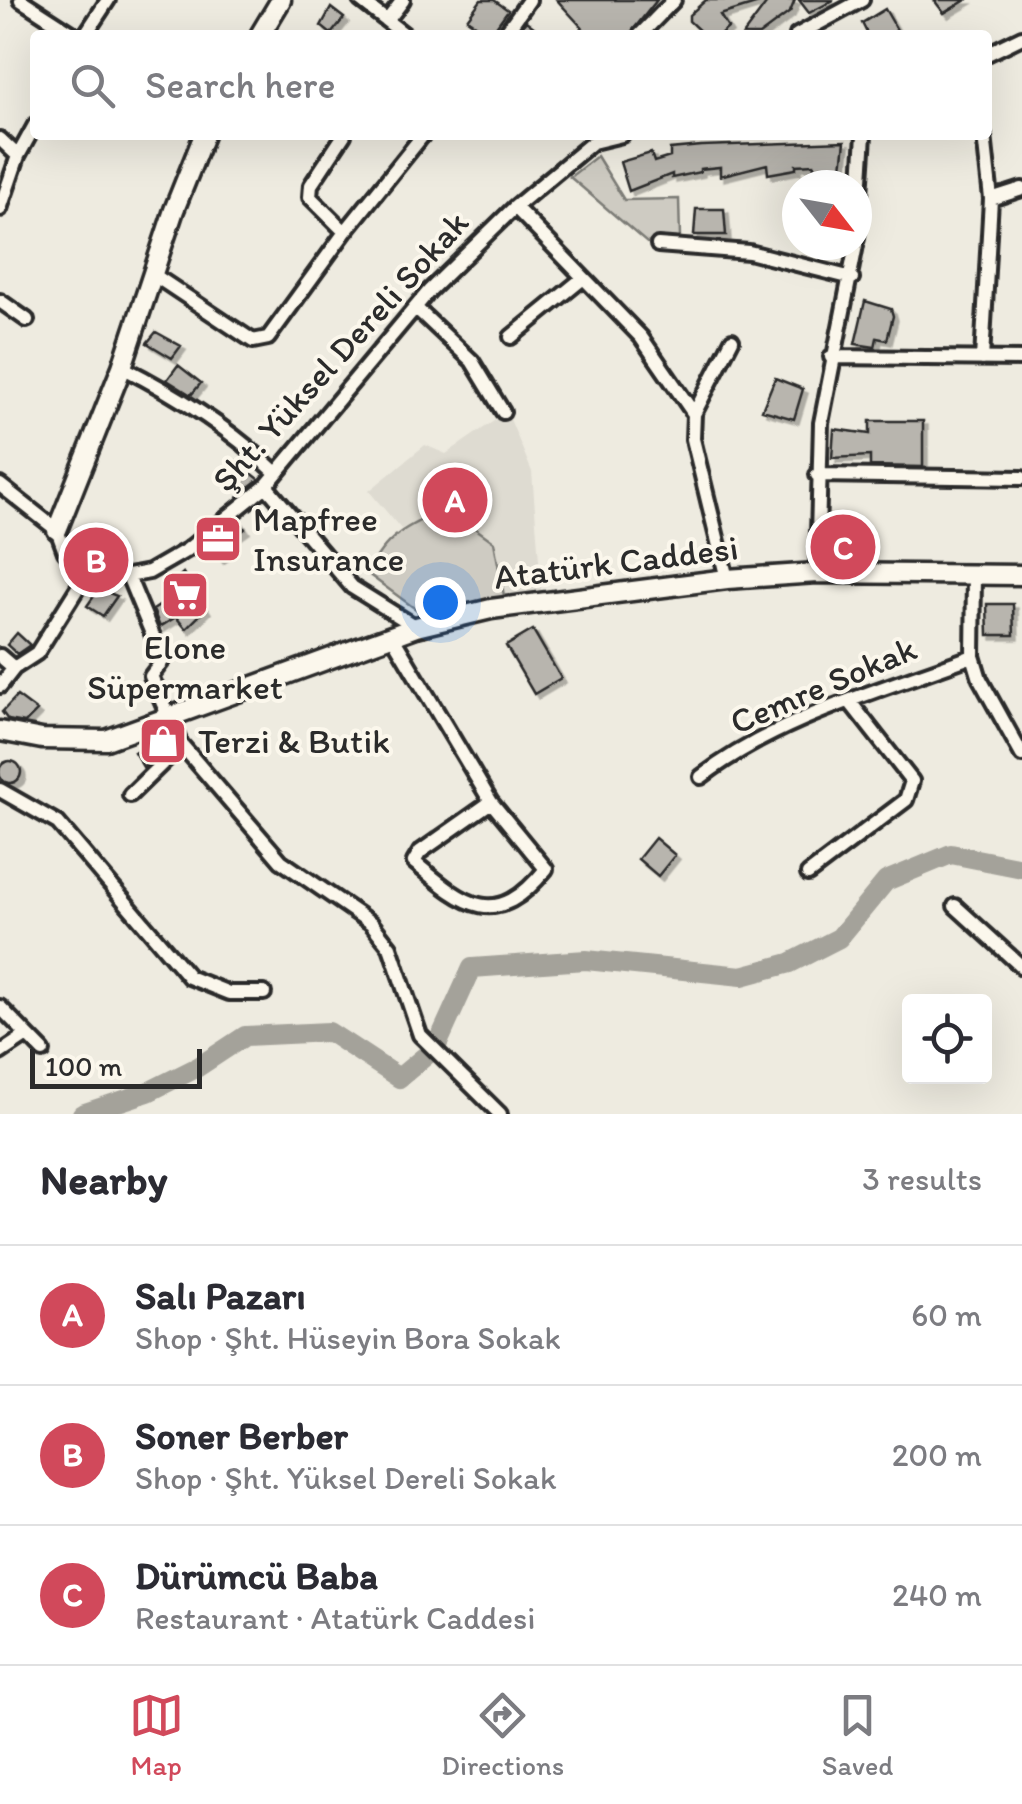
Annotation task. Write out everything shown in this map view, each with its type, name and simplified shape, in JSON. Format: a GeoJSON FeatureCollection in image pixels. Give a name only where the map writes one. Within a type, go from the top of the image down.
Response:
{"type":"FeatureCollection","features":[{"type":"Feature","properties":{"kind":"main road"},"geometry":{"type":"LineString","coordinates":[[263,30],[282,0]]}},
{"type":"Feature","properties":{"kind":"main road"},"geometry":{"type":"LineString","coordinates":[[57,530],[122,367],[174,210],[202,140]]}},
{"type":"Feature","properties":{"kind":"main road","name":"Atatürk Caddesi"},"geometry":{"type":"LineString","coordinates":[[0,732],[42,740],[106,740],[416,627],[491,609],[727,579],[816,574],[1022,575]]}},
{"type":"Feature","properties":{"kind":"street"},"geometry":{"type":"LineString","coordinates":[[21,0],[67,30]]}},
{"type":"Feature","properties":{"kind":"street"},"geometry":{"type":"LineString","coordinates":[[88,30],[108,0]]}},
{"type":"Feature","properties":{"kind":"street"},"geometry":{"type":"LineString","coordinates":[[360,0],[398,30]]}},
{"type":"Feature","properties":{"kind":"street"},"geometry":{"type":"LineString","coordinates":[[387,21],[403,0]]}},
{"type":"Feature","properties":{"kind":"street"},"geometry":{"type":"LineString","coordinates":[[508,30],[529,0]]}},
{"type":"Feature","properties":{"kind":"street"},"geometry":{"type":"LineString","coordinates":[[645,30],[674,0]]}},
{"type":"Feature","properties":{"kind":"street"},"geometry":{"type":"LineString","coordinates":[[806,30],[862,0]]}},
{"type":"Feature","properties":{"kind":"street"},"geometry":{"type":"LineString","coordinates":[[992,52],[1022,37]]}},
{"type":"Feature","properties":{"kind":"street"},"geometry":{"type":"LineString","coordinates":[[0,209],[30,133]]}},
{"type":"Feature","properties":{"kind":"street"},"geometry":{"type":"LineString","coordinates":[[0,139],[18,156]]}},
{"type":"Feature","properties":{"kind":"street"},"geometry":{"type":"LineString","coordinates":[[341,140],[311,185],[310,197],[345,232]]}},
{"type":"Feature","properties":{"kind":"street"},"geometry":{"type":"LineString","coordinates":[[154,275],[253,341],[268,338],[345,232],[419,140]]}},
{"type":"Feature","properties":{"kind":"street","name":"Şht. Yüksel Dereli Sokak"},"geometry":{"type":"LineString","coordinates":[[128,576],[149,572],[187,550],[266,486],[274,471],[460,258],[590,140]]}},
{"type":"Feature","properties":{"kind":"street"},"geometry":{"type":"LineString","coordinates":[[862,170],[864,140]]}},
{"type":"Feature","properties":{"kind":"street"},"geometry":{"type":"LineString","coordinates":[[982,359],[991,199],[985,140]]}},
{"type":"Feature","properties":{"kind":"street"},"geometry":{"type":"LineString","coordinates":[[991,199],[1022,188]]}},
{"type":"Feature","properties":{"kind":"street"},"geometry":{"type":"LineString","coordinates":[[515,208],[641,338],[694,414]]}},
{"type":"Feature","properties":{"kind":"street"},"geometry":{"type":"LineString","coordinates":[[658,245],[750,252],[852,278]]}},
{"type":"Feature","properties":{"kind":"street"},"geometry":{"type":"LineString","coordinates":[[816,574],[817,474],[831,357],[854,260]]}},
{"type":"Feature","properties":{"kind":"street"},"geometry":{"type":"LineString","coordinates":[[510,337],[582,279]]}},
{"type":"Feature","properties":{"kind":"street"},"geometry":{"type":"LineString","coordinates":[[0,302],[27,320]]}},
{"type":"Feature","properties":{"kind":"street"},"geometry":{"type":"LineString","coordinates":[[416,308],[472,361],[504,412]]}},
{"type":"Feature","properties":{"kind":"street"},"geometry":{"type":"LineString","coordinates":[[727,579],[696,454],[694,414],[732,340]]}},
{"type":"Feature","properties":{"kind":"street"},"geometry":{"type":"LineString","coordinates":[[831,357],[1022,359]]}},
{"type":"Feature","properties":{"kind":"street"},"geometry":{"type":"LineString","coordinates":[[122,367],[169,391],[249,447],[274,471]]}},
{"type":"Feature","properties":{"kind":"street"},"geometry":{"type":"LineString","coordinates":[[817,474],[1022,478]]}},
{"type":"Feature","properties":{"kind":"street"},"geometry":{"type":"LineString","coordinates":[[0,485],[57,530],[65,552],[90,568],[128,576],[162,660],[151,676],[181,745],[281,861],[371,922],[390,948],[420,1035],[500,1114]]}},
{"type":"Feature","properties":{"kind":"street"},"geometry":{"type":"LineString","coordinates":[[266,486],[352,587],[416,627]]}},
{"type":"Feature","properties":{"kind":"street"},"geometry":{"type":"LineString","coordinates":[[0,686],[14,668],[37,653],[90,568]]}},
{"type":"Feature","properties":{"kind":"street"},"geometry":{"type":"LineString","coordinates":[[974,575],[973,656],[980,678],[1022,755]]}},
{"type":"Feature","properties":{"kind":"street"},"geometry":{"type":"LineString","coordinates":[[392,636],[491,802],[546,870],[528,891],[513,899],[497,907],[473,907],[414,862],[420,852],[491,802]]}},
{"type":"Feature","properties":{"kind":"street"},"geometry":{"type":"LineString","coordinates":[[0,656],[14,668]]}},
{"type":"Feature","properties":{"kind":"street","name":"Cemre Sokak"},"geometry":{"type":"LineString","coordinates":[[701,777],[726,758],[850,702],[973,656]]}},
{"type":"Feature","properties":{"kind":"street"},"geometry":{"type":"LineString","coordinates":[[808,874],[859,831],[906,800],[912,781],[850,702]]}},
{"type":"Feature","properties":{"kind":"street"},"geometry":{"type":"LineString","coordinates":[[130,795],[181,745]]}},
{"type":"Feature","properties":{"kind":"street"},"geometry":{"type":"LineString","coordinates":[[0,790],[58,823],[189,977],[229,993],[264,993]]}},
{"type":"Feature","properties":{"kind":"street"},"geometry":{"type":"LineString","coordinates":[[955,906],[1022,967]]}},
{"type":"Feature","properties":{"kind":"street"},"geometry":{"type":"LineString","coordinates":[[0,1007],[43,1051]]}},
{"type":"Feature","properties":{"kind":"street"},"geometry":{"type":"LineString","coordinates":[[0,1053],[27,1035]]}},
{"type":"Feature","properties":{"kind":"shaded area"},"geometry":{"type":"Polygon","coordinates":[[[597,156],[624,200],[679,199],[680,238],[647,243],[570,177],[597,156]]]}},
{"type":"Feature","properties":{"kind":"shaded area"},"geometry":{"type":"Polygon","coordinates":[[[507,412],[532,472],[542,598],[505,601],[447,508],[401,529],[369,491],[425,445],[446,454],[507,412]]]}},
{"type":"Feature","properties":{"kind":"shaded area"},"geometry":{"type":"Polygon","coordinates":[[[447,508],[494,542],[505,601],[424,624],[417,610],[368,574],[390,541],[447,508]]]}},
{"type":"Feature","properties":{"kind":"building"},"geometry":{"type":"Polygon","coordinates":[[[481,0],[494,0],[508,10],[494,30],[483,30],[467,19],[481,0]]]}},
{"type":"Feature","properties":{"kind":"building"},"geometry":{"type":"Polygon","coordinates":[[[557,0],[657,0],[633,30],[584,30],[557,0]]]}},
{"type":"Feature","properties":{"kind":"building"},"geometry":{"type":"Polygon","coordinates":[[[706,0],[762,0],[720,15],[726,30],[699,30],[689,21],[689,15],[706,0]]]}},
{"type":"Feature","properties":{"kind":"building"},"geometry":{"type":"Polygon","coordinates":[[[769,0],[795,0],[790,12],[766,30],[747,30],[769,0]]]}},
{"type":"Feature","properties":{"kind":"building"},"geometry":{"type":"Polygon","coordinates":[[[799,0],[834,0],[809,13],[799,0]]]}},
{"type":"Feature","properties":{"kind":"building"},"geometry":{"type":"Polygon","coordinates":[[[934,0],[966,0],[944,13],[934,0]]]}},
{"type":"Feature","properties":{"kind":"building"},"geometry":{"type":"Polygon","coordinates":[[[331,8],[344,18],[334,30],[321,26],[331,8]]]}},
{"type":"Feature","properties":{"kind":"building"},"geometry":{"type":"Polygon","coordinates":[[[885,9],[897,30],[866,30],[862,23],[885,9]]]}},
{"type":"Feature","properties":{"kind":"building"},"geometry":{"type":"Polygon","coordinates":[[[526,21],[538,30],[520,30],[526,21]]]}},
{"type":"Feature","properties":{"kind":"building"},"geometry":{"type":"Polygon","coordinates":[[[845,141],[842,168],[814,170],[814,164],[796,165],[796,169],[768,174],[767,164],[720,176],[720,167],[700,169],[672,178],[672,174],[629,191],[620,162],[651,153],[654,162],[670,157],[670,149],[845,141]]]}},
{"type":"Feature","properties":{"kind":"building"},"geometry":{"type":"Polygon","coordinates":[[[696,209],[724,209],[726,235],[694,235],[696,209]]]}},
{"type":"Feature","properties":{"kind":"building"},"geometry":{"type":"Polygon","coordinates":[[[865,301],[891,309],[893,316],[887,340],[877,338],[875,347],[855,344],[865,301]]]}},
{"type":"Feature","properties":{"kind":"building"},"geometry":{"type":"Polygon","coordinates":[[[156,332],[181,346],[172,358],[147,343],[156,332]]]}},
{"type":"Feature","properties":{"kind":"building"},"geometry":{"type":"Polygon","coordinates":[[[178,365],[201,383],[191,395],[167,380],[178,365]]]}},
{"type":"Feature","properties":{"kind":"building"},"geometry":{"type":"Polygon","coordinates":[[[775,378],[803,389],[794,419],[762,410],[775,378]]]}},
{"type":"Feature","properties":{"kind":"building"},"geometry":{"type":"Polygon","coordinates":[[[870,421],[923,421],[923,467],[870,466],[870,456],[832,458],[834,429],[870,434],[870,421]]]}},
{"type":"Feature","properties":{"kind":"building"},"geometry":{"type":"Polygon","coordinates":[[[236,461],[259,479],[245,490],[225,475],[236,461]]]}},
{"type":"Feature","properties":{"kind":"building"},"geometry":{"type":"Polygon","coordinates":[[[239,520],[245,529],[225,543],[230,551],[219,559],[209,545],[239,520]]]}},
{"type":"Feature","properties":{"kind":"building"},"geometry":{"type":"Polygon","coordinates":[[[828,525],[861,525],[862,561],[827,561],[828,525]]]}},
{"type":"Feature","properties":{"kind":"building"},"geometry":{"type":"Polygon","coordinates":[[[100,544],[109,553],[100,562],[91,553],[100,544]]]}},
{"type":"Feature","properties":{"kind":"building"},"geometry":{"type":"Polygon","coordinates":[[[183,573],[206,609],[186,629],[176,617],[160,627],[153,610],[174,596],[166,589],[183,573]]]}},
{"type":"Feature","properties":{"kind":"building"},"geometry":{"type":"Polygon","coordinates":[[[99,589],[117,596],[103,616],[87,606],[99,589]]]}},
{"type":"Feature","properties":{"kind":"building"},"geometry":{"type":"Polygon","coordinates":[[[987,604],[1013,604],[1014,635],[988,635],[987,604]]]}},
{"type":"Feature","properties":{"kind":"building"},"geometry":{"type":"Polygon","coordinates":[[[533,630],[561,678],[534,694],[506,646],[533,630]]]}},
{"type":"Feature","properties":{"kind":"building"},"geometry":{"type":"Polygon","coordinates":[[[17,633],[30,645],[17,654],[7,645],[17,633]]]}},
{"type":"Feature","properties":{"kind":"building"},"geometry":{"type":"Polygon","coordinates":[[[17,696],[37,711],[25,723],[8,720],[2,712],[17,696]]]}},
{"type":"Feature","properties":{"kind":"building"},"geometry":{"type":"Polygon","coordinates":[[[164,734],[169,743],[143,767],[134,752],[164,734]]]}},
{"type":"Feature","properties":{"kind":"building"},"geometry":{"type":"Polygon","coordinates":[[[10,761],[18,764],[18,780],[10,783],[2,780],[-1,772],[2,764],[10,761]]]}},
{"type":"Feature","properties":{"kind":"building"},"geometry":{"type":"Polygon","coordinates":[[[655,838],[675,855],[658,876],[638,859],[655,838]]]}},
{"type":"Feature","properties":{"kind":"waterway"},"geometry":{"type":"LineString","coordinates":[[438,1043],[472,968],[586,960],[742,976],[790,963],[839,938],[886,881],[951,854],[1022,868]]}},
{"type":"Feature","properties":{"kind":"waterway"},"geometry":{"type":"LineString","coordinates":[[82,1114],[148,1092],[198,1067],[245,1036],[329,1032],[399,1078],[429,1053]]}},
{"type":"Feature","properties":{"kind":"place","name":"Salı Pazarı"},"geometry":{"type":"Point","coordinates":[455,500]}},
{"type":"Feature","properties":{"kind":"place","name":"Mapfree Insurance"},"geometry":{"type":"Point","coordinates":[218,539]}},
{"type":"Feature","properties":{"kind":"place","name":"Dürümcü Baba"},"geometry":{"type":"Point","coordinates":[843,547]}},
{"type":"Feature","properties":{"kind":"place","name":"Soner Berber"},"geometry":{"type":"Point","coordinates":[96,560]}},
{"type":"Feature","properties":{"kind":"place","name":"Elone Süpermarket"},"geometry":{"type":"Point","coordinates":[185,595]}},
{"type":"Feature","properties":{"kind":"place","name":"Terzi & Butik"},"geometry":{"type":"Point","coordinates":[163,741]}}]}
